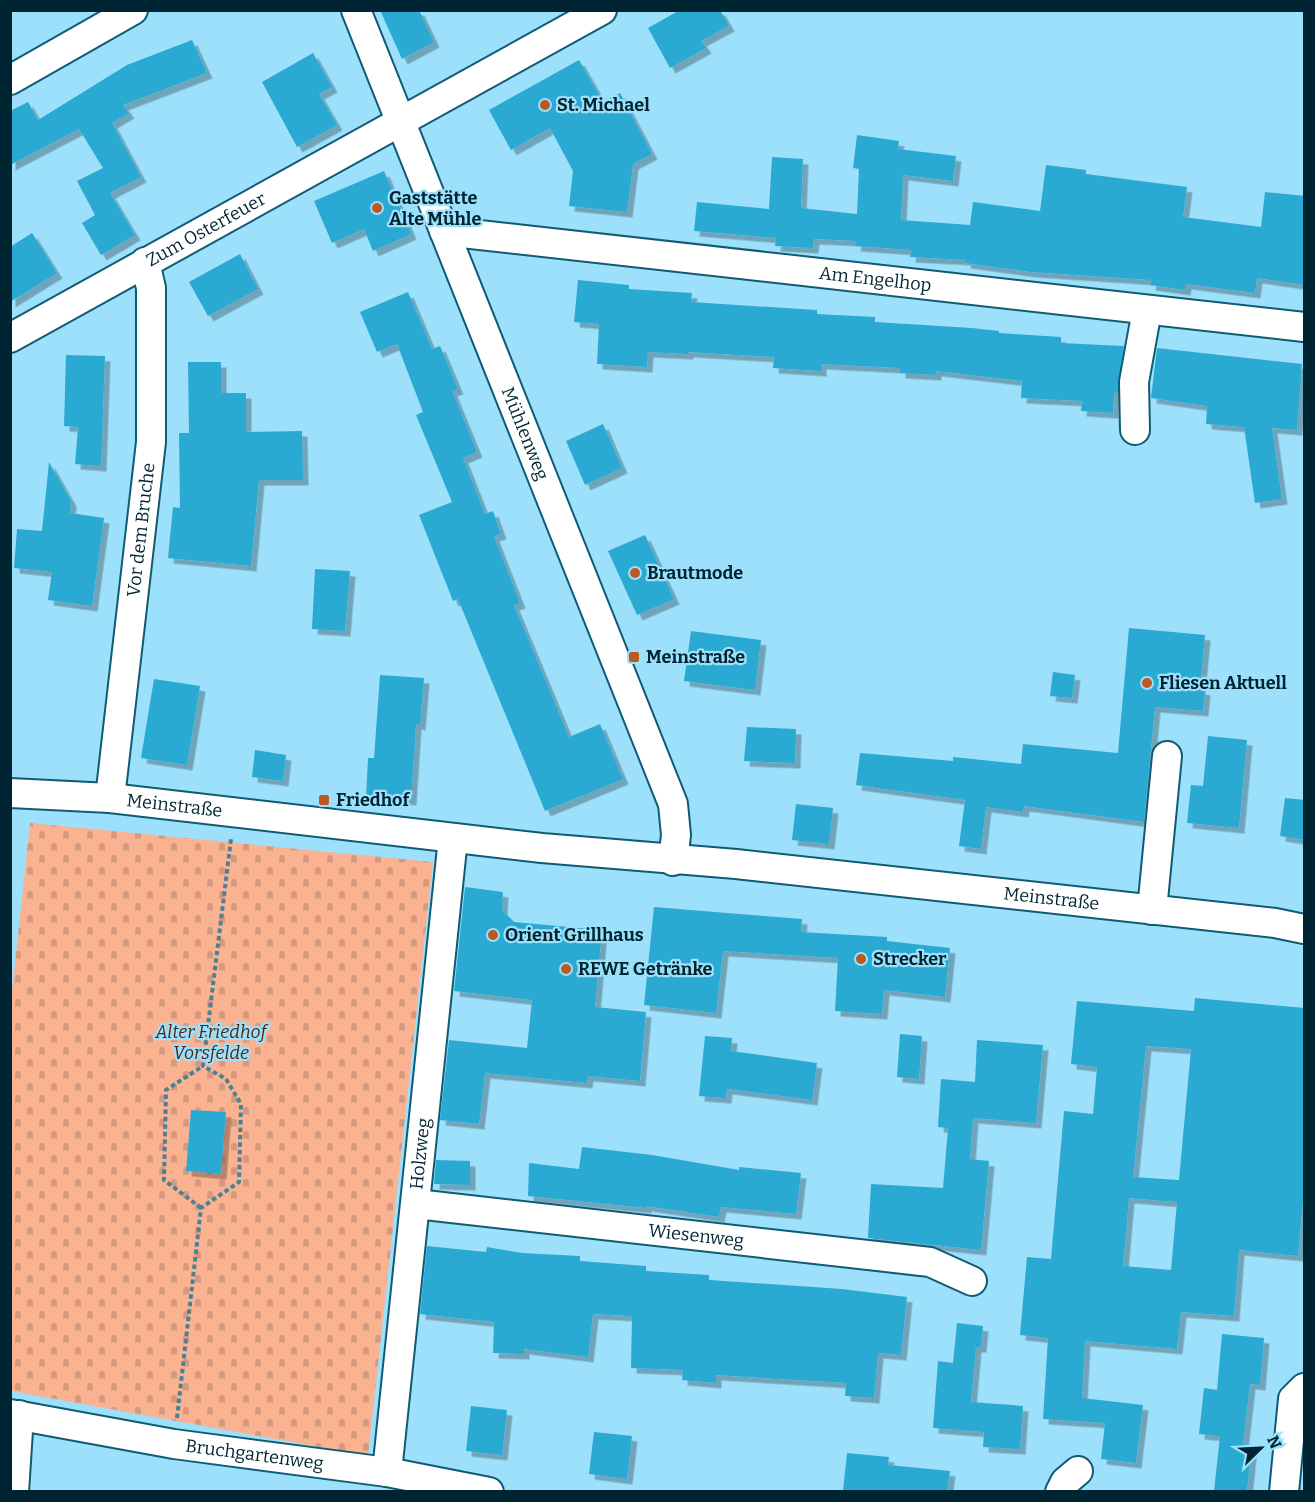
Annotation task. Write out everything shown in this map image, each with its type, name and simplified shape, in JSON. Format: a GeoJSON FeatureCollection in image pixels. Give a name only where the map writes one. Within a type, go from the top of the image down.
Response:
{"type":"FeatureCollection","features":[{"type":"Feature","properties":{"kind":"street"},"geometry":{"type":"LineString","coordinates":[[10,80],[133,10]]}},
{"type":"Feature","properties":{"kind":"street","name":"Mühlenweg"},"geometry":{"type":"LineString","coordinates":[[356,10],[673,804],[676,835],[673,861]]}},
{"type":"Feature","properties":{"kind":"street","name":"Zum Osterfeuer"},"geometry":{"type":"LineString","coordinates":[[10,338],[401,124],[602,10]]}},
{"type":"Feature","properties":{"kind":"street","name":"Am Engelhop"},"geometry":{"type":"LineString","coordinates":[[444,231],[1305,327]]}},
{"type":"Feature","properties":{"kind":"street","name":"Vor dem Bruche"},"geometry":{"type":"LineString","coordinates":[[110,798],[151,442],[151,288],[146,262]]}},
{"type":"Feature","properties":{"kind":"street"},"geometry":{"type":"LineString","coordinates":[[1135,430],[1134,382],[1147,310]]}},
{"type":"Feature","properties":{"kind":"street"},"geometry":{"type":"LineString","coordinates":[[1152,910],[1167,756]]}},
{"type":"Feature","properties":{"kind":"street","name":"Meinstraße"},"geometry":{"type":"LineString","coordinates":[[10,793],[110,798],[453,838],[673,861],[735,864],[1275,923],[1305,929]]}},
{"type":"Feature","properties":{"kind":"street","name":"Holzweg"},"geometry":{"type":"LineString","coordinates":[[387,1472],[453,838]]}},
{"type":"Feature","properties":{"kind":"street","name":"Wiesenweg"},"geometry":{"type":"LineString","coordinates":[[416,1204],[930,1262],[972,1281]]}},
{"type":"Feature","properties":{"kind":"street"},"geometry":{"type":"LineString","coordinates":[[1284,1491],[1293,1399],[1305,1389]]}},
{"type":"Feature","properties":{"kind":"street","name":"Bruchgartenweg"},"geometry":{"type":"LineString","coordinates":[[14,1491],[15,1415],[174,1444],[387,1472],[489,1491]]}},
{"type":"Feature","properties":{"kind":"path"},"geometry":{"type":"LineString","coordinates":[[203,1066],[234,814]]}},
{"type":"Feature","properties":{"kind":"path"},"geometry":{"type":"LineString","coordinates":[[174,1444],[201,1208],[239,1182],[241,1104],[226,1079],[203,1066]]}},
{"type":"Feature","properties":{"kind":"path"},"geometry":{"type":"LineString","coordinates":[[201,1208],[164,1180],[166,1090],[203,1066]]}},
{"type":"Feature","properties":{"kind":"green space","name":"Alter Friedhof Vorsfelde"},"geometry":{"type":"Polygon","coordinates":[[[30,823],[433,862],[368,1456],[11,1391],[10,1010],[30,823]]]}},
{"type":"Feature","properties":{"kind":"building"},"geometry":{"type":"Polygon","coordinates":[[[380,10],[419,10],[434,42],[402,59],[380,10]]]}},
{"type":"Feature","properties":{"kind":"building"},"geometry":{"type":"Polygon","coordinates":[[[680,10],[720,10],[729,26],[701,41],[706,48],[670,68],[648,28],[680,10]]]}},
{"type":"Feature","properties":{"kind":"building"},"geometry":{"type":"Polygon","coordinates":[[[192,40],[207,73],[123,105],[129,113],[112,123],[141,177],[110,193],[135,235],[101,255],[82,223],[95,215],[77,181],[103,168],[79,129],[10,165],[10,111],[28,102],[38,120],[127,65],[192,40]]]}},
{"type":"Feature","properties":{"kind":"building"},"geometry":{"type":"Polygon","coordinates":[[[313,53],[332,87],[319,94],[337,125],[297,147],[262,82],[313,53]]]}},
{"type":"Feature","properties":{"kind":"building"},"geometry":{"type":"Polygon","coordinates":[[[579,60],[603,102],[620,93],[652,154],[633,164],[627,212],[569,206],[573,171],[550,128],[511,150],[489,110],[579,60]]]}},
{"type":"Feature","properties":{"kind":"building"},"geometry":{"type":"Polygon","coordinates":[[[857,135],[899,141],[898,149],[956,156],[953,181],[903,175],[901,220],[970,225],[973,202],[1040,211],[1046,165],[1086,170],[1086,174],[1187,187],[1183,217],[1261,227],[1265,192],[1305,196],[1305,285],[1257,278],[1255,293],[1186,284],[1185,290],[1150,285],[1151,280],[1031,272],[965,263],[966,260],[910,257],[911,250],[855,246],[856,241],[814,239],[813,248],[775,246],[776,238],[694,231],[697,202],[769,209],[772,157],[803,159],[801,208],[857,214],[859,169],[853,168],[857,135]]]}},
{"type":"Feature","properties":{"kind":"building","name":"Gaststätte Alte Mühle"},"geometry":{"type":"Polygon","coordinates":[[[384,171],[411,234],[373,251],[364,229],[332,243],[314,201],[384,171]]]}},
{"type":"Feature","properties":{"kind":"building"},"geometry":{"type":"Polygon","coordinates":[[[32,233],[57,273],[10,302],[10,247],[32,233]]]}},
{"type":"Feature","properties":{"kind":"building"},"geometry":{"type":"Polygon","coordinates":[[[240,254],[258,289],[208,316],[189,282],[240,254]]]}},
{"type":"Feature","properties":{"kind":"building"},"geometry":{"type":"Polygon","coordinates":[[[578,280],[629,285],[629,289],[692,293],[691,302],[817,310],[817,314],[875,317],[875,322],[972,328],[999,331],[999,333],[1061,337],[1061,343],[1124,346],[1118,393],[1114,392],[1113,413],[1081,411],[1082,401],[1021,398],[1022,381],[936,371],[936,375],[900,373],[900,368],[821,364],[821,371],[773,368],[774,357],[688,352],[688,354],[648,352],[647,367],[597,364],[599,324],[574,322],[578,280]]]}},
{"type":"Feature","properties":{"kind":"building"},"geometry":{"type":"Polygon","coordinates":[[[408,292],[432,349],[440,346],[458,389],[452,391],[477,452],[463,458],[485,514],[493,511],[501,534],[494,536],[520,603],[514,605],[569,737],[600,724],[623,779],[545,811],[458,599],[453,601],[419,515],[452,502],[416,415],[423,412],[397,344],[377,352],[360,312],[408,292]]]}},
{"type":"Feature","properties":{"kind":"building"},"geometry":{"type":"Polygon","coordinates":[[[1157,348],[1302,364],[1297,430],[1272,428],[1282,499],[1255,503],[1244,427],[1206,424],[1207,406],[1151,398],[1157,348]]]}},
{"type":"Feature","properties":{"kind":"building"},"geometry":{"type":"Polygon","coordinates":[[[66,355],[105,356],[101,466],[75,464],[78,427],[64,426],[66,355]]]}},
{"type":"Feature","properties":{"kind":"building"},"geometry":{"type":"Polygon","coordinates":[[[188,362],[221,362],[221,393],[246,393],[246,432],[302,431],[303,480],[259,480],[251,566],[168,558],[173,507],[180,508],[179,433],[189,433],[188,362]]]}},
{"type":"Feature","properties":{"kind":"building"},"geometry":{"type":"Polygon","coordinates":[[[603,424],[622,468],[585,485],[566,441],[603,424]]]}},
{"type":"Feature","properties":{"kind":"building"},"geometry":{"type":"Polygon","coordinates":[[[49,462],[71,501],[70,513],[104,518],[92,606],[48,600],[52,572],[14,568],[17,529],[42,531],[49,462]]]}},
{"type":"Feature","properties":{"kind":"building"},"geometry":{"type":"Polygon","coordinates":[[[645,535],[674,599],[637,615],[608,551],[645,535]]]}},
{"type":"Feature","properties":{"kind":"building"},"geometry":{"type":"Polygon","coordinates":[[[315,569],[350,571],[345,631],[312,629],[315,569]]]}},
{"type":"Feature","properties":{"kind":"building"},"geometry":{"type":"Polygon","coordinates":[[[1129,628],[1205,635],[1200,689],[1205,690],[1203,711],[1155,707],[1144,822],[1024,806],[1023,812],[986,807],[981,849],[959,846],[965,800],[856,785],[860,753],[953,761],[953,757],[1021,764],[1023,744],[1118,753],[1129,628]]]}},
{"type":"Feature","properties":{"kind":"building"},"geometry":{"type":"Polygon","coordinates":[[[691,631],[761,640],[755,690],[684,681],[691,631]]]}},
{"type":"Feature","properties":{"kind":"building"},"geometry":{"type":"Polygon","coordinates":[[[1053,672],[1075,675],[1072,698],[1050,696],[1053,672]]]}},
{"type":"Feature","properties":{"kind":"building"},"geometry":{"type":"Polygon","coordinates":[[[380,675],[424,678],[420,725],[416,724],[411,800],[366,797],[368,758],[374,758],[380,675]]]}},
{"type":"Feature","properties":{"kind":"building"},"geometry":{"type":"Polygon","coordinates":[[[154,679],[200,686],[187,765],[141,758],[154,679]]]}},
{"type":"Feature","properties":{"kind":"building"},"geometry":{"type":"Polygon","coordinates":[[[747,727],[796,729],[795,763],[744,761],[747,727]]]}},
{"type":"Feature","properties":{"kind":"building"},"geometry":{"type":"Polygon","coordinates":[[[1208,736],[1247,740],[1239,828],[1187,823],[1191,785],[1203,786],[1208,736]]]}},
{"type":"Feature","properties":{"kind":"building"},"geometry":{"type":"Polygon","coordinates":[[[255,750],[286,755],[283,781],[252,777],[255,750]]]}},
{"type":"Feature","properties":{"kind":"building"},"geometry":{"type":"Polygon","coordinates":[[[1285,798],[1305,800],[1305,840],[1280,836],[1285,798]]]}},
{"type":"Feature","properties":{"kind":"building"},"geometry":{"type":"Polygon","coordinates":[[[796,804],[833,808],[829,844],[792,840],[796,804]]]}},
{"type":"Feature","properties":{"kind":"building"},"geometry":{"type":"Polygon","coordinates":[[[465,887],[503,892],[502,910],[514,922],[602,930],[595,1007],[646,1012],[640,1081],[588,1076],[587,1083],[485,1073],[479,1124],[440,1120],[449,1040],[527,1048],[532,1000],[454,991],[465,887]]]}},
{"type":"Feature","properties":{"kind":"building"},"geometry":{"type":"Polygon","coordinates":[[[654,907],[802,919],[801,932],[887,937],[887,941],[950,948],[945,997],[884,990],[882,1014],[835,1011],[838,958],[723,951],[716,1013],[644,1005],[654,907]]]}},
{"type":"Feature","properties":{"kind":"building"},"geometry":{"type":"Polygon","coordinates":[[[1195,998],[1305,1008],[1305,1178],[1298,1256],[1239,1250],[1234,1316],[1181,1312],[1177,1349],[1085,1341],[1082,1398],[1143,1405],[1136,1463],[1101,1459],[1105,1423],[1043,1419],[1048,1338],[1020,1335],[1027,1257],[1051,1259],[1064,1111],[1093,1114],[1097,1067],[1071,1064],[1077,1001],[1194,1011],[1195,998]],[[1146,1046],[1133,1177],[1179,1180],[1191,1049],[1146,1046]],[[1129,1198],[1123,1266],[1171,1270],[1177,1202],[1129,1198]]]}},
{"type":"Feature","properties":{"kind":"building"},"geometry":{"type":"Polygon","coordinates":[[[900,1034],[922,1036],[919,1079],[897,1077],[900,1034]]]}},
{"type":"Feature","properties":{"kind":"building"},"geometry":{"type":"Polygon","coordinates":[[[705,1036],[732,1038],[731,1051],[817,1063],[812,1100],[727,1089],[726,1098],[699,1096],[705,1036]]]}},
{"type":"Feature","properties":{"kind":"building"},"geometry":{"type":"Polygon","coordinates":[[[977,1040],[1043,1045],[1036,1123],[973,1118],[970,1159],[989,1161],[981,1250],[868,1238],[871,1184],[943,1188],[948,1128],[938,1127],[941,1079],[975,1082],[977,1040]]]}},
{"type":"Feature","properties":{"kind":"building"},"geometry":{"type":"Polygon","coordinates":[[[191,1110],[226,1112],[221,1174],[186,1171],[191,1110]]]}},
{"type":"Feature","properties":{"kind":"building"},"geometry":{"type":"Polygon","coordinates":[[[582,1147],[652,1155],[739,1170],[739,1167],[801,1173],[796,1214],[721,1207],[719,1217],[646,1206],[646,1208],[528,1196],[529,1163],[579,1169],[582,1147]]]}},
{"type":"Feature","properties":{"kind":"building"},"geometry":{"type":"Polygon","coordinates":[[[436,1160],[470,1161],[470,1185],[434,1184],[436,1160]]]}},
{"type":"Feature","properties":{"kind":"building"},"geometry":{"type":"Polygon","coordinates":[[[427,1246],[486,1252],[487,1247],[522,1253],[580,1256],[580,1261],[646,1266],[646,1271],[709,1275],[709,1280],[842,1289],[907,1297],[901,1355],[878,1353],[874,1398],[845,1396],[846,1383],[716,1375],[716,1383],[682,1380],[683,1370],[631,1368],[632,1316],[593,1314],[588,1357],[524,1349],[524,1354],[493,1353],[494,1322],[420,1314],[427,1246]]]}},
{"type":"Feature","properties":{"kind":"building"},"geometry":{"type":"Polygon","coordinates":[[[957,1323],[983,1326],[981,1347],[976,1347],[971,1402],[1023,1406],[1020,1449],[983,1447],[984,1432],[933,1428],[938,1361],[953,1363],[957,1323]]]}},
{"type":"Feature","properties":{"kind":"building"},"geometry":{"type":"Polygon","coordinates":[[[1222,1334],[1264,1338],[1260,1385],[1250,1384],[1243,1444],[1252,1445],[1247,1491],[1214,1491],[1220,1436],[1199,1434],[1204,1388],[1217,1390],[1222,1334]]]}},
{"type":"Feature","properties":{"kind":"building"},"geometry":{"type":"Polygon","coordinates":[[[471,1406],[507,1410],[502,1455],[466,1451],[471,1406]]]}},
{"type":"Feature","properties":{"kind":"building"},"geometry":{"type":"Polygon","coordinates":[[[594,1432],[632,1436],[627,1479],[589,1474],[594,1432]]]}},
{"type":"Feature","properties":{"kind":"building"},"geometry":{"type":"Polygon","coordinates":[[[847,1453],[889,1457],[888,1465],[950,1471],[947,1491],[843,1491],[847,1453]]]}},
{"type":"Feature","properties":{"kind":"place","name":"St. Michael"},"geometry":{"type":"Point","coordinates":[545,105]}},
{"type":"Feature","properties":{"kind":"place","name":"Gaststätte Alte Mühle"},"geometry":{"type":"Point","coordinates":[377,208]}},
{"type":"Feature","properties":{"kind":"place","name":"Brautmode"},"geometry":{"type":"Point","coordinates":[635,573]}},
{"type":"Feature","properties":{"kind":"place","name":"Meinstraße"},"geometry":{"type":"Point","coordinates":[634,657]}},
{"type":"Feature","properties":{"kind":"place","name":"Fliesen Aktuell"},"geometry":{"type":"Point","coordinates":[1147,683]}},
{"type":"Feature","properties":{"kind":"place","name":"Friedhof"},"geometry":{"type":"Point","coordinates":[324,800]}},
{"type":"Feature","properties":{"kind":"place","name":"Orient Grillhaus"},"geometry":{"type":"Point","coordinates":[493,935]}},
{"type":"Feature","properties":{"kind":"place","name":"Strecker"},"geometry":{"type":"Point","coordinates":[861,959]}},
{"type":"Feature","properties":{"kind":"place","name":"REWE Getränke"},"geometry":{"type":"Point","coordinates":[566,969]}}]}
